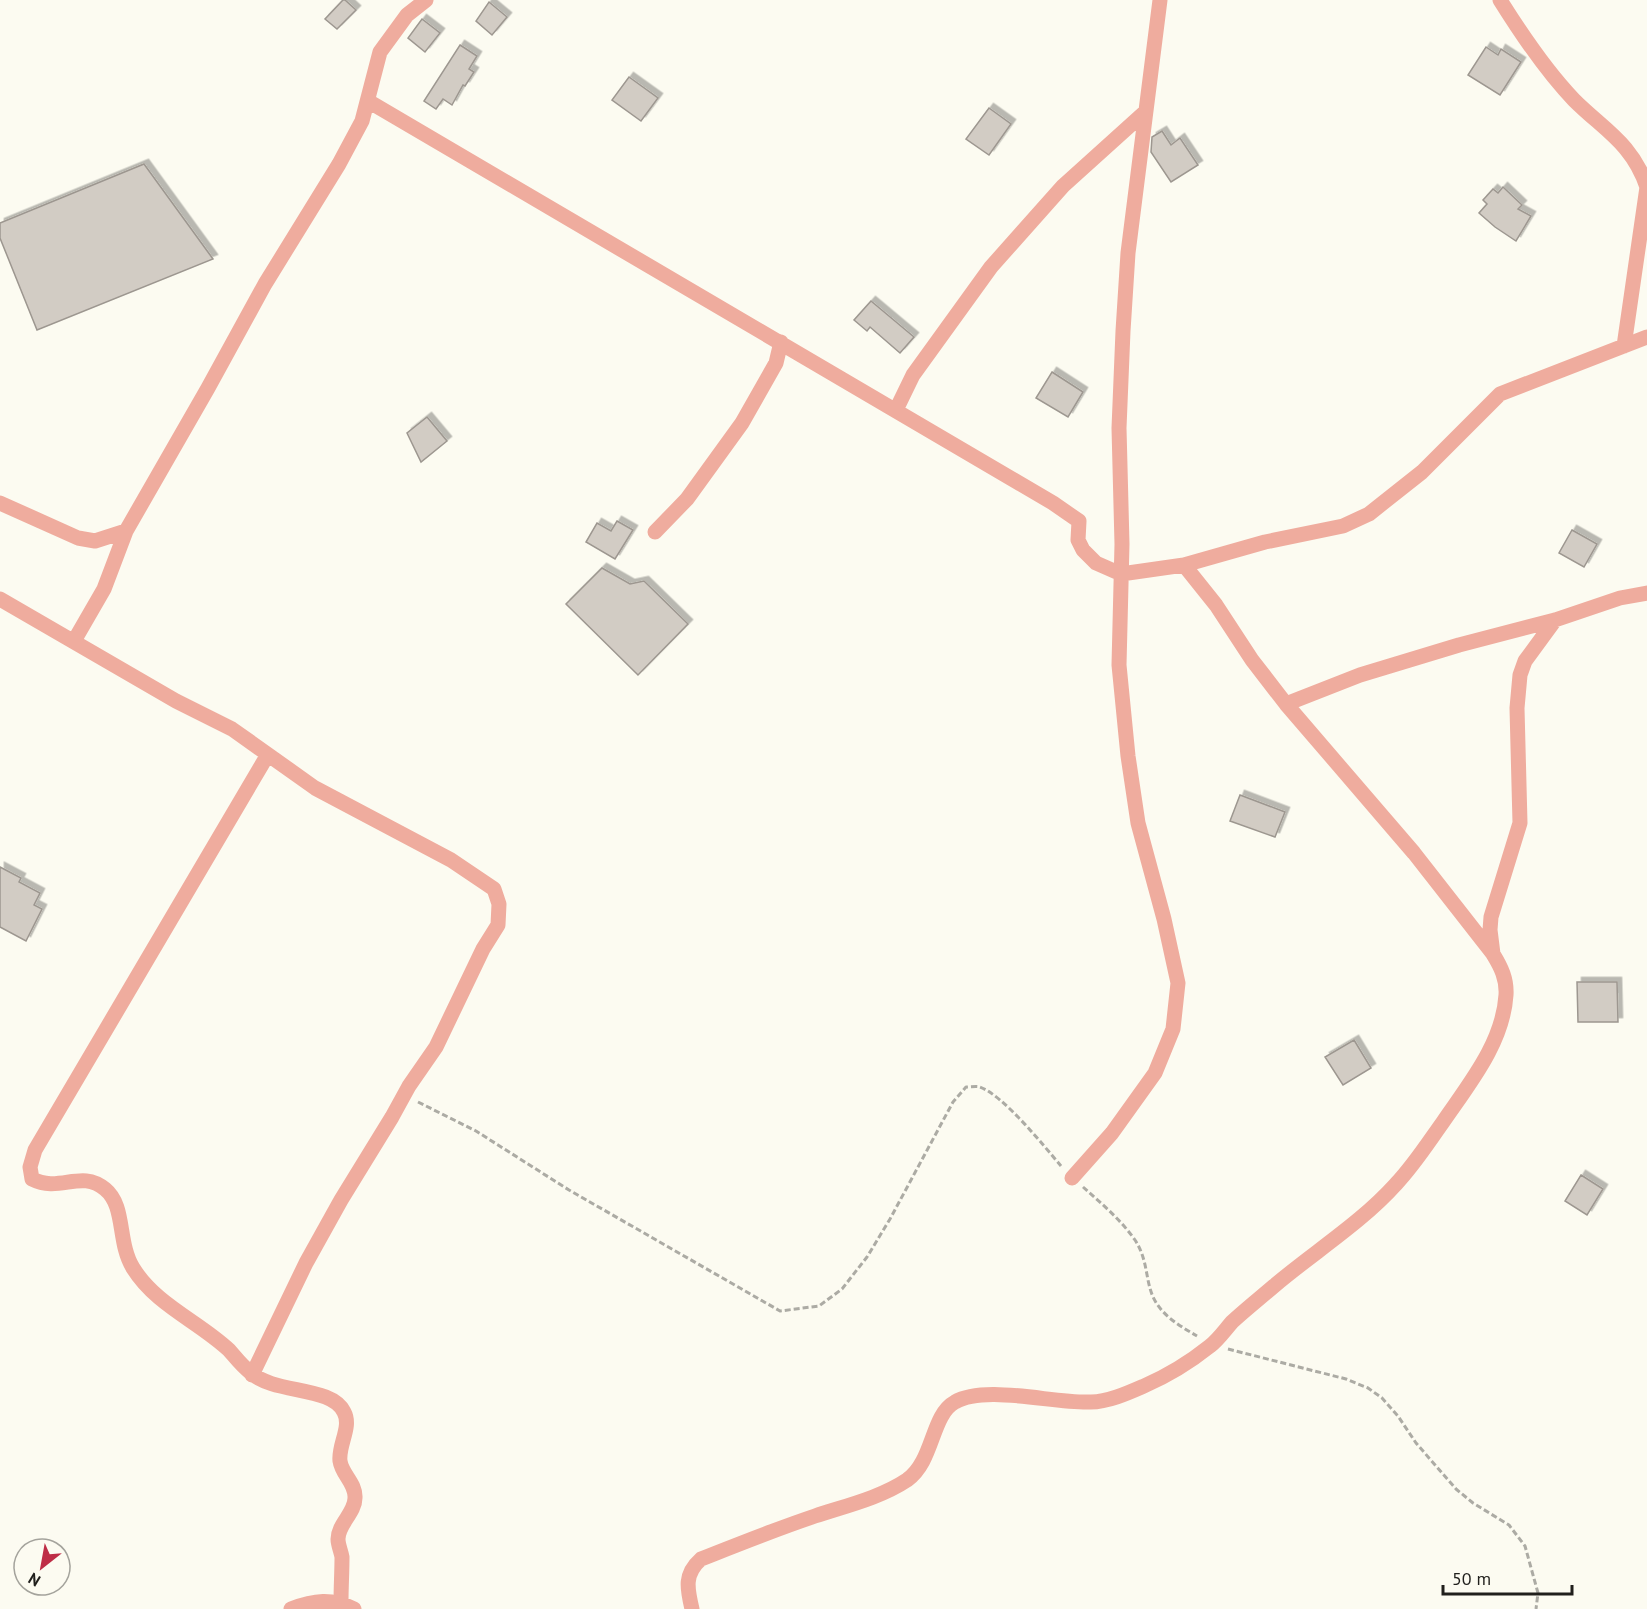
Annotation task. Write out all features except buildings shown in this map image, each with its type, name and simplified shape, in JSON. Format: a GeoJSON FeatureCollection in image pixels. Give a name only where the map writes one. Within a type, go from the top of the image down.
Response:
{"type":"FeatureCollection","features":[{"type":"Feature","properties":{"kind":"street"},"geometry":{"type":"LineString","coordinates":[[74,641],[104,589],[126,531],[265,284],[339,164],[362,121],[380,52],[407,15],[426,0]]}},
{"type":"Feature","properties":{"kind":"street"},"geometry":{"type":"LineString","coordinates":[[1500,0],[1531,46],[1574,99],[1628,150],[1641,169],[1647,187],[1623,346]]}},
{"type":"Feature","properties":{"kind":"street"},"geometry":{"type":"LineString","coordinates":[[1072,1178],[1112,1132],[1155,1073],[1173,1029],[1178,983],[1164,919],[1138,823],[1128,756],[1119,665],[1122,544],[1119,428],[1123,331],[1128,254],[1158,1]]}},
{"type":"Feature","properties":{"kind":"street"},"geometry":{"type":"LineString","coordinates":[[368,101],[1072,515],[1080,524],[1078,540],[1083,550],[1096,563],[1121,574],[1184,565],[1265,543],[1343,526],[1369,514],[1422,471],[1500,394],[1647,337]]}},
{"type":"Feature","properties":{"kind":"street"},"geometry":{"type":"LineString","coordinates":[[896,410],[913,375],[991,267],[1063,186],[1145,112]]}},
{"type":"Feature","properties":{"kind":"street"},"geometry":{"type":"LineString","coordinates":[[655,532],[687,499],[742,423],[776,363],[781,342]]}},
{"type":"Feature","properties":{"kind":"street"},"geometry":{"type":"LineString","coordinates":[[0,503],[78,538],[95,541],[126,531]]}},
{"type":"Feature","properties":{"kind":"street"},"geometry":{"type":"LineString","coordinates":[[692,1609],[687,1590],[687,1578],[694,1565],[701,1559],[765,1533],[877,1495],[908,1479],[920,1467],[942,1416],[948,1406],[956,1400],[997,1395],[1094,1402],[1145,1385],[1182,1366],[1212,1345],[1233,1322],[1354,1223],[1396,1184],[1420,1155],[1478,1072],[1498,1033],[1506,995],[1503,971],[1493,954],[1414,853],[1286,704],[1252,660],[1216,605],[1184,565]]}},
{"type":"Feature","properties":{"kind":"street"},"geometry":{"type":"LineString","coordinates":[[1286,704],[1360,675],[1459,645],[1555,620],[1620,598],[1647,593]]}},
{"type":"Feature","properties":{"kind":"street"},"geometry":{"type":"LineString","coordinates":[[0,599],[176,700],[232,729],[315,788],[417,841],[470,872],[494,889],[499,904],[498,925],[483,949],[436,1047],[409,1086],[341,1200],[306,1263],[252,1375]]}},
{"type":"Feature","properties":{"kind":"street"},"geometry":{"type":"LineString","coordinates":[[1493,954],[1491,917],[1520,823],[1517,708],[1520,675],[1525,661],[1555,620]]}},
{"type":"Feature","properties":{"kind":"street"},"geometry":{"type":"LineString","coordinates":[[267,756],[35,1150],[30,1167],[32,1179],[43,1184],[91,1179],[105,1189],[114,1198],[120,1217],[124,1251],[142,1280],[164,1302],[229,1350],[252,1375],[285,1388],[324,1395],[344,1410],[346,1418],[340,1460],[356,1496],[338,1539],[342,1555],[347,1606],[321,1602],[291,1609]]}},
{"type":"Feature","properties":{"kind":"path"},"geometry":{"type":"LineString","coordinates":[[409,1086],[413,1099],[476,1131],[569,1190],[780,1311],[819,1305],[842,1289],[867,1257],[890,1219],[953,1102],[966,1087],[979,1087],[1000,1101],[1030,1130],[1072,1178],[1101,1203],[1135,1240],[1146,1262],[1153,1296],[1162,1312],[1212,1345],[1346,1379],[1368,1388],[1382,1398],[1398,1416],[1416,1443],[1456,1489],[1473,1503],[1509,1525],[1525,1546],[1538,1593],[1536,1609]]}}]}
